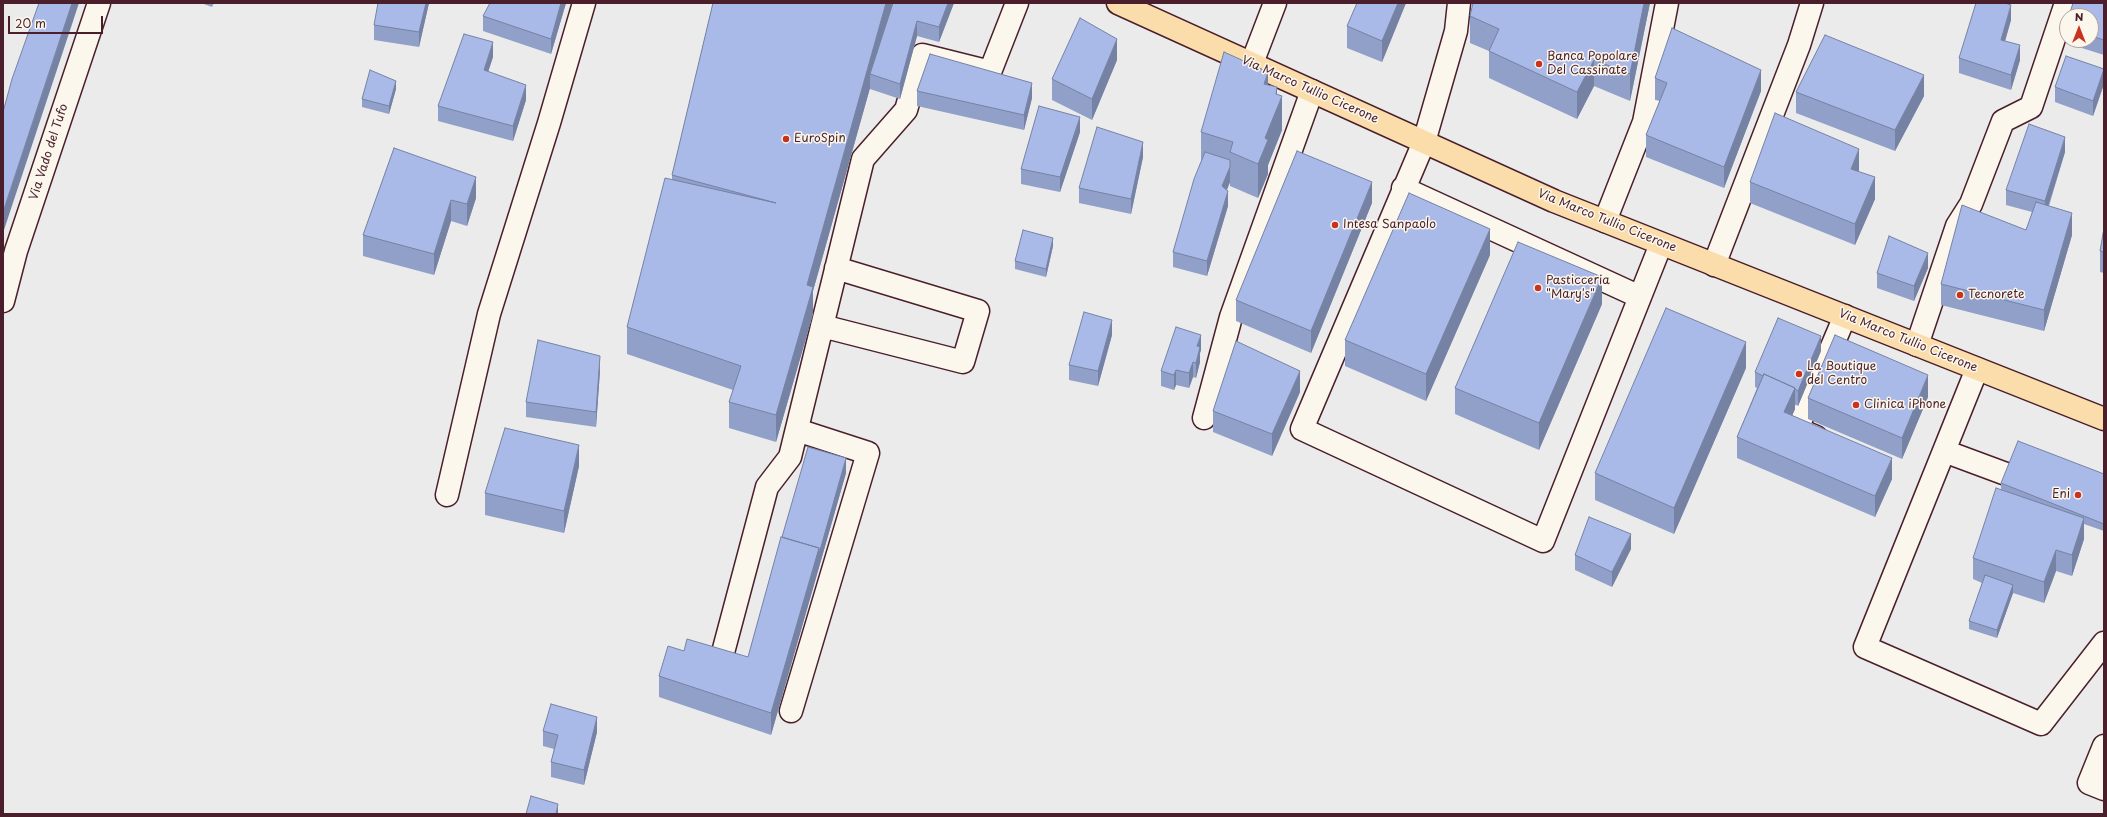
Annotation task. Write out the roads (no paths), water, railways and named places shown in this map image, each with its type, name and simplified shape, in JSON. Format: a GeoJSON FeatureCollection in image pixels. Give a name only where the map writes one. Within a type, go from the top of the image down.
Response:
{"type":"FeatureCollection","features":[{"type":"Feature","properties":{"kind":"main road","name":"Via Marco Tullio Cicerone"},"geometry":{"type":"LineString","coordinates":[[1118,3],[1554,201],[2104,419]]}},
{"type":"Feature","properties":{"kind":"street","name":"Via Vado del Tufo"},"geometry":{"type":"LineString","coordinates":[[3,301],[16,251],[98,3]]}},
{"type":"Feature","properties":{"kind":"street"},"geometry":{"type":"LineString","coordinates":[[447,495],[489,314],[549,124],[584,3]]}},
{"type":"Feature","properties":{"kind":"street"},"geometry":{"type":"LineString","coordinates":[[721,660],[767,487],[790,457],[862,159],[906,110],[922,55],[990,72],[1017,3]]}},
{"type":"Feature","properties":{"kind":"street"},"geometry":{"type":"LineString","coordinates":[[1252,64],[1275,3]]}},
{"type":"Feature","properties":{"kind":"street"},"geometry":{"type":"LineString","coordinates":[[1459,3],[1456,31],[1424,142],[1403,188],[1302,429],[1543,541],[1661,244]]}},
{"type":"Feature","properties":{"kind":"street"},"geometry":{"type":"LineString","coordinates":[[1605,221],[1644,122],[1667,3]]}},
{"type":"Feature","properties":{"kind":"street"},"geometry":{"type":"LineString","coordinates":[[1714,265],[1799,44],[1812,3]]}},
{"type":"Feature","properties":{"kind":"street"},"geometry":{"type":"LineString","coordinates":[[1917,345],[1957,226],[1971,204],[2003,121],[2031,107],[2066,3]]}},
{"type":"Feature","properties":{"kind":"street"},"geometry":{"type":"LineString","coordinates":[[1204,418],[1231,317],[1312,91]]}},
{"type":"Feature","properties":{"kind":"street"},"geometry":{"type":"LineString","coordinates":[[1403,188],[1640,297]]}},
{"type":"Feature","properties":{"kind":"street"},"geometry":{"type":"LineString","coordinates":[[822,326],[963,362],[978,311],[836,268]]}},
{"type":"Feature","properties":{"kind":"street"},"geometry":{"type":"LineString","coordinates":[[1832,444],[1797,429],[1845,316]]}},
{"type":"Feature","properties":{"kind":"street"},"geometry":{"type":"LineString","coordinates":[[1977,369],[1865,647],[2041,724],[2104,643]]}},
{"type":"Feature","properties":{"kind":"street"},"geometry":{"type":"LineString","coordinates":[[791,711],[868,452],[797,430]]}},
{"type":"Feature","properties":{"kind":"street"},"geometry":{"type":"LineString","coordinates":[[1944,451],[2053,492]]}},
{"type":"Feature","properties":{"kind":"street"},"geometry":{"type":"LineString","coordinates":[[2104,746],[2089,783],[2104,790]]}},
{"type":"Feature","properties":{"kind":"place","name":"Banca Popolare Del Cassinate"},"geometry":{"type":"Point","coordinates":[1539,64]}},
{"type":"Feature","properties":{"kind":"place","name":"EuroSpin"},"geometry":{"type":"Point","coordinates":[786,139]}},
{"type":"Feature","properties":{"kind":"place","name":"Intesa Sanpaolo"},"geometry":{"type":"Point","coordinates":[1335,225]}},
{"type":"Feature","properties":{"kind":"place","name":"Pasticceria \"Mary's\""},"geometry":{"type":"Point","coordinates":[1538,288]}},
{"type":"Feature","properties":{"kind":"place","name":"Tecnorete"},"geometry":{"type":"Point","coordinates":[1960,295]}},
{"type":"Feature","properties":{"kind":"place","name":"La Boutique del Centro"},"geometry":{"type":"Point","coordinates":[1799,374]}},
{"type":"Feature","properties":{"kind":"place","name":"Clinica iPhone"},"geometry":{"type":"Point","coordinates":[1856,405]}},
{"type":"Feature","properties":{"kind":"place","name":"Eni"},"geometry":{"type":"Point","coordinates":[2078,495]}}]}
